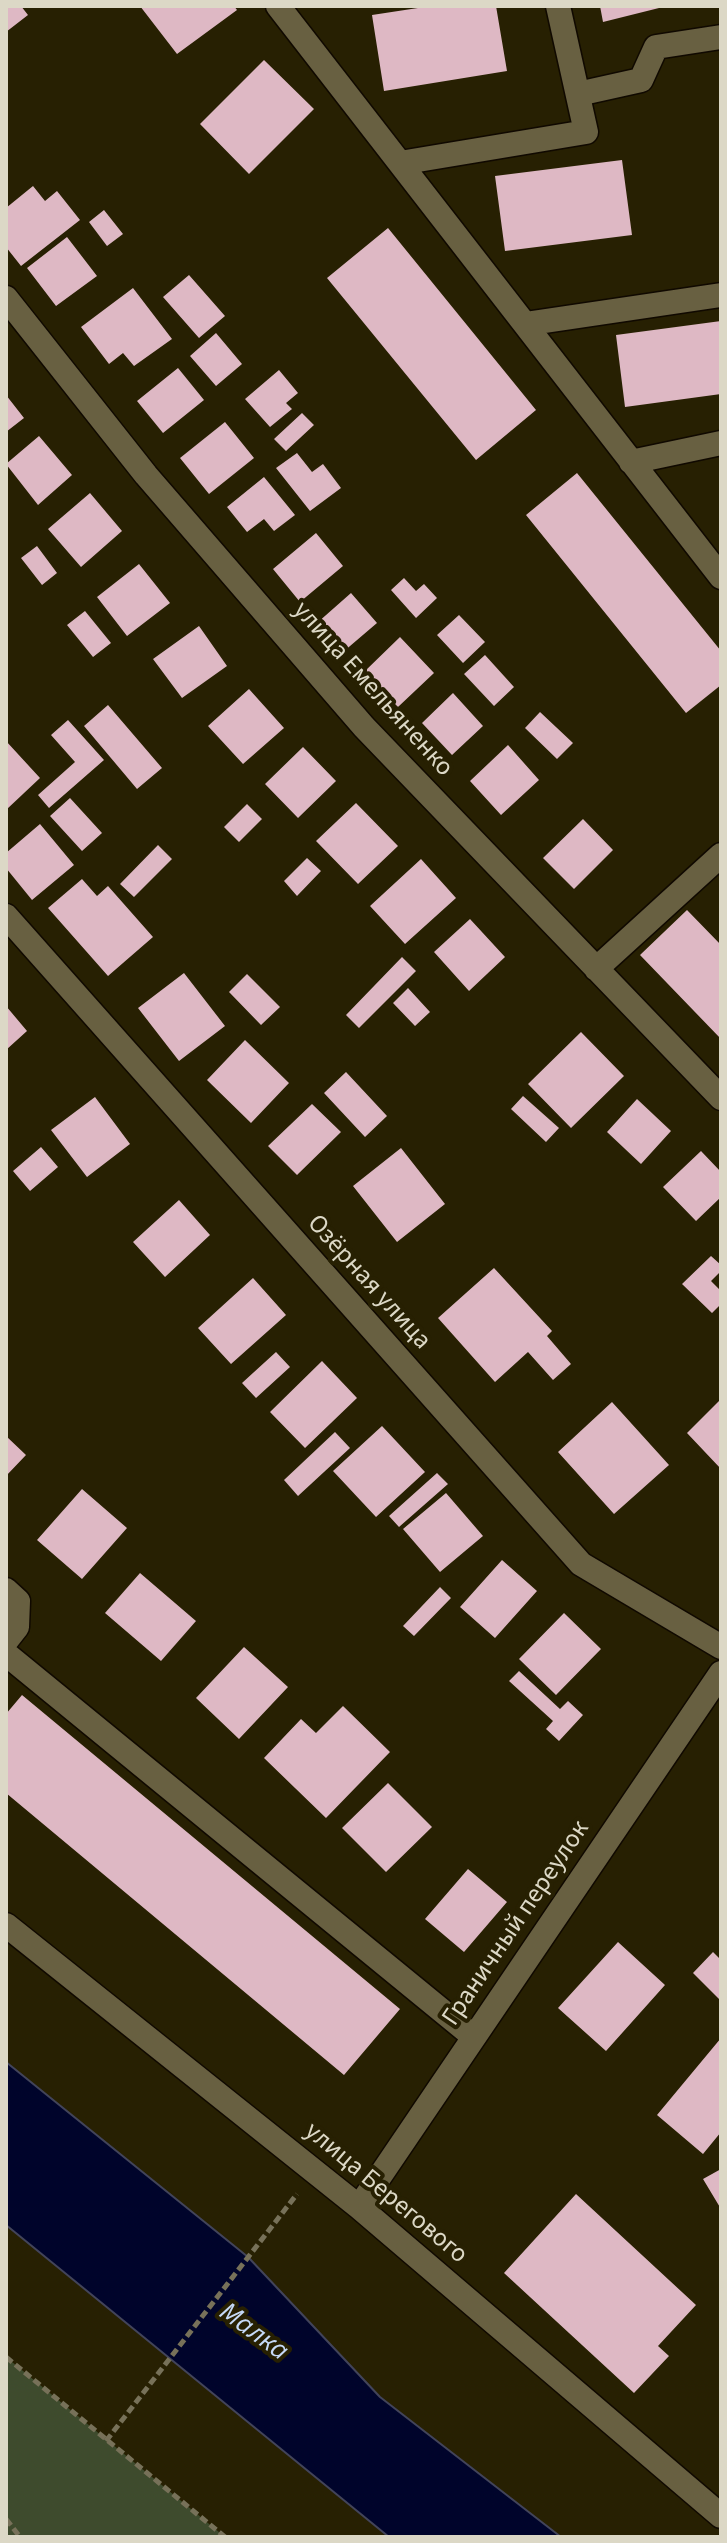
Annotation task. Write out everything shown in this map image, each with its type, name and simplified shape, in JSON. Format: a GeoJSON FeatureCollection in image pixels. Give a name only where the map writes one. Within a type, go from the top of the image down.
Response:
{"type":"FeatureCollection","features":[{"type":"Feature","properties":{"kind":"street"},"geometry":{"type":"LineString","coordinates":[[278,6],[721,577]]}},
{"type":"Feature","properties":{"kind":"street"},"geometry":{"type":"LineString","coordinates":[[400,163],[586,132],[558,6]]}},
{"type":"Feature","properties":{"kind":"street"},"geometry":{"type":"LineString","coordinates":[[578,94],[641,80],[656,47],[721,37]]}},
{"type":"Feature","properties":{"kind":"street"},"geometry":{"type":"LineString","coordinates":[[525,324],[721,295]]}},
{"type":"Feature","properties":{"kind":"street","name":"улица Емельяненко"},"geometry":{"type":"LineString","coordinates":[[6,298],[146,475],[364,727],[721,1098]]}},
{"type":"Feature","properties":{"kind":"street"},"geometry":{"type":"LineString","coordinates":[[631,462],[721,443]]}},
{"type":"Feature","properties":{"kind":"street"},"geometry":{"type":"LineString","coordinates":[[596,969],[721,855]]}},
{"type":"Feature","properties":{"kind":"street","name":"Озёрная улица"},"geometry":{"type":"LineString","coordinates":[[6,916],[581,1564],[721,1647]]}},
{"type":"Feature","properties":{"kind":"street"},"geometry":{"type":"LineString","coordinates":[[6,1590],[18,1601],[17,1627],[6,1641]]}},
{"type":"Feature","properties":{"kind":"street"},"geometry":{"type":"LineString","coordinates":[[6,1654],[474,2037]]}},
{"type":"Feature","properties":{"kind":"street","name":"Граничный переулок"},"geometry":{"type":"LineString","coordinates":[[359,2207],[721,1673]]}},
{"type":"Feature","properties":{"kind":"street","name":"улица Берегового"},"geometry":{"type":"LineString","coordinates":[[6,1925],[359,2207],[721,2516]]}},
{"type":"Feature","properties":{"kind":"path"},"geometry":{"type":"LineString","coordinates":[[106,2441],[315,2171]]}},
{"type":"Feature","properties":{"kind":"path"},"geometry":{"type":"LineString","coordinates":[[6,2357],[225,2537]]}},
{"type":"Feature","properties":{"kind":"path"},"geometry":{"type":"LineString","coordinates":[[6,2519],[20,2537]]}},
{"type":"Feature","properties":{"kind":"green space"},"geometry":{"type":"Polygon","coordinates":[[[6,2357],[225,2537],[6,2537],[6,2357]]]}},
{"type":"Feature","properties":{"kind":"water","name":"Малка"},"geometry":{"type":"Polygon","coordinates":[[[6,2062],[248,2257],[380,2397],[561,2537],[389,2537],[6,2225],[6,2062]]]}},
{"type":"Feature","properties":{"kind":"building"},"geometry":{"type":"Polygon","coordinates":[[[6,6],[21,6],[28,15],[6,32],[6,6]]]}},
{"type":"Feature","properties":{"kind":"building"},"geometry":{"type":"Polygon","coordinates":[[[140,6],[234,6],[237,10],[177,54],[140,6]]]}},
{"type":"Feature","properties":{"kind":"building"},"geometry":{"type":"Polygon","coordinates":[[[431,6],[496,6],[507,71],[384,91],[372,15],[431,6]]]}},
{"type":"Feature","properties":{"kind":"building"},"geometry":{"type":"Polygon","coordinates":[[[600,6],[663,6],[663,7],[603,22],[600,6]]]}},
{"type":"Feature","properties":{"kind":"building"},"geometry":{"type":"Polygon","coordinates":[[[264,60],[314,109],[249,174],[200,124],[264,60]]]}},
{"type":"Feature","properties":{"kind":"building"},"geometry":{"type":"Polygon","coordinates":[[[622,160],[632,235],[505,251],[495,176],[622,160]]]}},
{"type":"Feature","properties":{"kind":"building"},"geometry":{"type":"Polygon","coordinates":[[[33,186],[45,201],[57,191],[80,220],[21,266],[6,247],[6,208],[33,186]]]}},
{"type":"Feature","properties":{"kind":"building"},"geometry":{"type":"Polygon","coordinates":[[[104,210],[123,234],[107,246],[89,222],[104,210]]]}},
{"type":"Feature","properties":{"kind":"building"},"geometry":{"type":"Polygon","coordinates":[[[388,228],[536,410],[476,460],[327,278],[388,228]]]}},
{"type":"Feature","properties":{"kind":"building"},"geometry":{"type":"Polygon","coordinates":[[[67,237],[97,276],[56,306],[27,268],[67,237]]]}},
{"type":"Feature","properties":{"kind":"building"},"geometry":{"type":"Polygon","coordinates":[[[189,275],[225,316],[199,338],[163,297],[189,275]]]}},
{"type":"Feature","properties":{"kind":"building"},"geometry":{"type":"Polygon","coordinates":[[[133,288],[172,339],[134,366],[123,353],[109,364],[81,327],[133,288]]]}},
{"type":"Feature","properties":{"kind":"building"},"geometry":{"type":"Polygon","coordinates":[[[721,321],[721,394],[625,407],[616,335],[721,321]]]}},
{"type":"Feature","properties":{"kind":"building"},"geometry":{"type":"Polygon","coordinates":[[[216,333],[242,364],[216,386],[190,356],[216,333]]]}},
{"type":"Feature","properties":{"kind":"building"},"geometry":{"type":"Polygon","coordinates":[[[178,368],[204,400],[163,433],[137,401],[178,368]]]}},
{"type":"Feature","properties":{"kind":"building"},"geometry":{"type":"Polygon","coordinates":[[[279,370],[298,393],[286,403],[292,409],[270,427],[245,399],[279,370]]]}},
{"type":"Feature","properties":{"kind":"building"},"geometry":{"type":"Polygon","coordinates":[[[6,395],[24,418],[6,432],[6,395]]]}},
{"type":"Feature","properties":{"kind":"building"},"geometry":{"type":"Polygon","coordinates":[[[302,413],[314,425],[286,451],[274,439],[302,413]]]}},
{"type":"Feature","properties":{"kind":"building"},"geometry":{"type":"Polygon","coordinates":[[[225,422],[254,458],[209,494],[180,458],[225,422]]]}},
{"type":"Feature","properties":{"kind":"building"},"geometry":{"type":"Polygon","coordinates":[[[39,436],[72,475],[38,505],[6,464],[39,436]]]}},
{"type":"Feature","properties":{"kind":"building"},"geometry":{"type":"Polygon","coordinates":[[[297,453],[312,472],[323,464],[341,488],[310,511],[276,468],[297,453]]]}},
{"type":"Feature","properties":{"kind":"building"},"geometry":{"type":"Polygon","coordinates":[[[577,473],[721,651],[721,685],[686,713],[526,515],[577,473]]]}},
{"type":"Feature","properties":{"kind":"building"},"geometry":{"type":"Polygon","coordinates":[[[264,477],[295,515],[274,531],[264,519],[247,532],[227,507],[264,477]]]}},
{"type":"Feature","properties":{"kind":"building"},"geometry":{"type":"Polygon","coordinates":[[[90,493],[122,531],[81,567],[48,529],[90,493]]]}},
{"type":"Feature","properties":{"kind":"building"},"geometry":{"type":"Polygon","coordinates":[[[316,533],[343,566],[300,602],[273,569],[316,533]]]}},
{"type":"Feature","properties":{"kind":"building"},"geometry":{"type":"Polygon","coordinates":[[[37,546],[57,573],[42,585],[21,558],[37,546]]]}},
{"type":"Feature","properties":{"kind":"building"},"geometry":{"type":"Polygon","coordinates":[[[139,564],[170,603],[127,636],[97,597],[139,564]]]}},
{"type":"Feature","properties":{"kind":"building"},"geometry":{"type":"Polygon","coordinates":[[[404,578],[416,591],[424,584],[437,598],[416,618],[391,590],[404,578]]]}},
{"type":"Feature","properties":{"kind":"building"},"geometry":{"type":"Polygon","coordinates":[[[351,593],[377,623],[343,652],[317,623],[351,593]]]}},
{"type":"Feature","properties":{"kind":"building"},"geometry":{"type":"Polygon","coordinates":[[[85,611],[111,643],[93,657],[67,625],[85,611]]]}},
{"type":"Feature","properties":{"kind":"building"},"geometry":{"type":"Polygon","coordinates":[[[459,615],[485,642],[463,663],[437,635],[459,615]]]}},
{"type":"Feature","properties":{"kind":"building"},"geometry":{"type":"Polygon","coordinates":[[[199,626],[227,666],[182,698],[153,659],[199,626]]]}},
{"type":"Feature","properties":{"kind":"building"},"geometry":{"type":"Polygon","coordinates":[[[400,637],[434,673],[398,707],[364,672],[400,637]]]}},
{"type":"Feature","properties":{"kind":"building"},"geometry":{"type":"Polygon","coordinates":[[[485,655],[514,687],[494,706],[464,674],[485,655]]]}},
{"type":"Feature","properties":{"kind":"building"},"geometry":{"type":"Polygon","coordinates":[[[249,689],[284,728],[243,764],[208,726],[249,689]]]}},
{"type":"Feature","properties":{"kind":"building"},"geometry":{"type":"Polygon","coordinates":[[[453,693],[483,726],[452,755],[422,723],[453,693]]]}},
{"type":"Feature","properties":{"kind":"building"},"geometry":{"type":"Polygon","coordinates":[[[108,705],[162,768],[137,789],[84,726],[108,705]]]}},
{"type":"Feature","properties":{"kind":"building"},"geometry":{"type":"Polygon","coordinates":[[[540,712],[573,743],[557,759],[525,728],[540,712]]]}},
{"type":"Feature","properties":{"kind":"building"},"geometry":{"type":"Polygon","coordinates":[[[68,720],[104,760],[49,808],[38,795],[75,762],[51,735],[68,720]]]}},
{"type":"Feature","properties":{"kind":"building"},"geometry":{"type":"Polygon","coordinates":[[[6,741],[40,778],[6,810],[6,741]]]}},
{"type":"Feature","properties":{"kind":"building"},"geometry":{"type":"Polygon","coordinates":[[[508,745],[539,780],[501,815],[470,781],[508,745]]]}},
{"type":"Feature","properties":{"kind":"building"},"geometry":{"type":"Polygon","coordinates":[[[303,747],[336,781],[298,818],[265,784],[303,747]]]}},
{"type":"Feature","properties":{"kind":"building"},"geometry":{"type":"Polygon","coordinates":[[[70,798],[102,833],[82,851],[50,816],[70,798]]]}},
{"type":"Feature","properties":{"kind":"building"},"geometry":{"type":"Polygon","coordinates":[[[356,803],[398,846],[358,884],[316,841],[356,803]]]}},
{"type":"Feature","properties":{"kind":"building"},"geometry":{"type":"Polygon","coordinates":[[[247,804],[262,819],[239,842],[224,827],[247,804]]]}},
{"type":"Feature","properties":{"kind":"building"},"geometry":{"type":"Polygon","coordinates":[[[583,819],[613,850],[574,889],[543,858],[583,819]]]}},
{"type":"Feature","properties":{"kind":"building"},"geometry":{"type":"Polygon","coordinates":[[[40,824],[74,865],[32,900],[6,868],[6,853],[40,824]]]}},
{"type":"Feature","properties":{"kind":"building"},"geometry":{"type":"Polygon","coordinates":[[[158,845],[172,859],[134,897],[120,884],[158,845]]]}},
{"type":"Feature","properties":{"kind":"building"},"geometry":{"type":"Polygon","coordinates":[[[307,858],[321,871],[297,896],[284,881],[307,858]]]}},
{"type":"Feature","properties":{"kind":"building"},"geometry":{"type":"Polygon","coordinates":[[[421,859],[456,898],[405,944],[370,906],[421,859]]]}},
{"type":"Feature","properties":{"kind":"building"},"geometry":{"type":"Polygon","coordinates":[[[82,879],[97,896],[108,886],[153,937],[108,976],[48,908],[82,879]]]}},
{"type":"Feature","properties":{"kind":"building"},"geometry":{"type":"Polygon","coordinates":[[[687,910],[721,945],[721,1039],[640,955],[687,910]]]}},
{"type":"Feature","properties":{"kind":"building"},"geometry":{"type":"Polygon","coordinates":[[[470,919],[505,957],[469,991],[434,952],[470,919]]]}},
{"type":"Feature","properties":{"kind":"building"},"geometry":{"type":"Polygon","coordinates":[[[402,957],[416,971],[359,1028],[346,1015],[402,957]]]}},
{"type":"Feature","properties":{"kind":"building"},"geometry":{"type":"Polygon","coordinates":[[[184,973],[225,1026],[179,1061],[138,1008],[184,973]]]}},
{"type":"Feature","properties":{"kind":"building"},"geometry":{"type":"Polygon","coordinates":[[[247,974],[280,1007],[261,1025],[229,992],[247,974]]]}},
{"type":"Feature","properties":{"kind":"building"},"geometry":{"type":"Polygon","coordinates":[[[408,988],[430,1012],[415,1026],[393,1003],[408,988]]]}},
{"type":"Feature","properties":{"kind":"building"},"geometry":{"type":"Polygon","coordinates":[[[6,1006],[27,1031],[6,1050],[6,1006]]]}},
{"type":"Feature","properties":{"kind":"building"},"geometry":{"type":"Polygon","coordinates":[[[581,1032],[624,1076],[571,1128],[528,1084],[581,1032]]]}},
{"type":"Feature","properties":{"kind":"building"},"geometry":{"type":"Polygon","coordinates":[[[245,1040],[289,1083],[251,1123],[207,1080],[245,1040]]]}},
{"type":"Feature","properties":{"kind":"building"},"geometry":{"type":"Polygon","coordinates":[[[346,1072],[387,1116],[365,1137],[324,1093],[346,1072]]]}},
{"type":"Feature","properties":{"kind":"building"},"geometry":{"type":"Polygon","coordinates":[[[523,1096],[559,1128],[546,1142],[511,1109],[523,1096]]]}},
{"type":"Feature","properties":{"kind":"building"},"geometry":{"type":"Polygon","coordinates":[[[95,1097],[130,1144],[87,1177],[51,1130],[95,1097]]]}},
{"type":"Feature","properties":{"kind":"building"},"geometry":{"type":"Polygon","coordinates":[[[637,1099],[671,1131],[641,1164],[607,1132],[637,1099]]]}},
{"type":"Feature","properties":{"kind":"building"},"geometry":{"type":"Polygon","coordinates":[[[312,1104],[341,1132],[297,1175],[268,1146],[312,1104]]]}},
{"type":"Feature","properties":{"kind":"building"},"geometry":{"type":"Polygon","coordinates":[[[41,1147],[58,1167],[30,1191],[13,1171],[41,1147]]]}},
{"type":"Feature","properties":{"kind":"building"},"geometry":{"type":"Polygon","coordinates":[[[401,1148],[445,1204],[397,1242],[353,1186],[401,1148]]]}},
{"type":"Feature","properties":{"kind":"building"},"geometry":{"type":"Polygon","coordinates":[[[701,1151],[721,1172],[721,1197],[696,1221],[663,1187],[701,1151]]]}},
{"type":"Feature","properties":{"kind":"building"},"geometry":{"type":"Polygon","coordinates":[[[179,1200],[210,1235],[165,1277],[133,1242],[179,1200]]]}},
{"type":"Feature","properties":{"kind":"building"},"geometry":{"type":"Polygon","coordinates":[[[711,1256],[721,1265],[721,1271],[711,1281],[721,1291],[721,1304],[712,1313],[682,1284],[711,1256]]]}},
{"type":"Feature","properties":{"kind":"building"},"geometry":{"type":"Polygon","coordinates":[[[494,1268],[552,1331],[547,1336],[571,1364],[553,1380],[528,1352],[495,1382],[438,1318],[494,1268]]]}},
{"type":"Feature","properties":{"kind":"building"},"geometry":{"type":"Polygon","coordinates":[[[253,1278],[286,1315],[231,1364],[198,1328],[253,1278]]]}},
{"type":"Feature","properties":{"kind":"building"},"geometry":{"type":"Polygon","coordinates":[[[276,1352],[290,1367],[256,1398],[242,1383],[276,1352]]]}},
{"type":"Feature","properties":{"kind":"building"},"geometry":{"type":"Polygon","coordinates":[[[322,1361],[357,1398],[305,1448],[270,1412],[322,1361]]]}},
{"type":"Feature","properties":{"kind":"building"},"geometry":{"type":"Polygon","coordinates":[[[721,1399],[721,1469],[687,1433],[721,1399]]]}},
{"type":"Feature","properties":{"kind":"building"},"geometry":{"type":"Polygon","coordinates":[[[612,1402],[669,1465],[614,1514],[558,1452],[612,1402]]]}},
{"type":"Feature","properties":{"kind":"building"},"geometry":{"type":"Polygon","coordinates":[[[382,1426],[425,1472],[376,1517],[333,1471],[382,1426]]]}},
{"type":"Feature","properties":{"kind":"building"},"geometry":{"type":"Polygon","coordinates":[[[335,1432],[350,1448],[298,1496],[284,1480],[335,1432]]]}},
{"type":"Feature","properties":{"kind":"building"},"geometry":{"type":"Polygon","coordinates":[[[6,1436],[26,1455],[6,1476],[6,1436]]]}},
{"type":"Feature","properties":{"kind":"building"},"geometry":{"type":"Polygon","coordinates":[[[437,1473],[448,1484],[399,1527],[389,1516],[437,1473]]]}},
{"type":"Feature","properties":{"kind":"building"},"geometry":{"type":"Polygon","coordinates":[[[82,1489],[127,1528],[82,1579],[37,1540],[82,1489]]]}},
{"type":"Feature","properties":{"kind":"building"},"geometry":{"type":"Polygon","coordinates":[[[446,1493],[483,1536],[440,1572],[403,1529],[446,1493]]]}},
{"type":"Feature","properties":{"kind":"building"},"geometry":{"type":"Polygon","coordinates":[[[502,1560],[537,1591],[495,1638],[460,1607],[502,1560]]]}},
{"type":"Feature","properties":{"kind":"building"},"geometry":{"type":"Polygon","coordinates":[[[140,1573],[196,1621],[161,1661],[105,1613],[140,1573]]]}},
{"type":"Feature","properties":{"kind":"building"},"geometry":{"type":"Polygon","coordinates":[[[440,1587],[451,1598],[414,1636],[403,1626],[440,1587]]]}},
{"type":"Feature","properties":{"kind":"building"},"geometry":{"type":"Polygon","coordinates":[[[564,1613],[601,1649],[556,1695],[519,1659],[564,1613]]]}},
{"type":"Feature","properties":{"kind":"building"},"geometry":{"type":"Polygon","coordinates":[[[244,1647],[288,1687],[239,1739],[196,1698],[244,1647]]]}},
{"type":"Feature","properties":{"kind":"building"},"geometry":{"type":"Polygon","coordinates":[[[519,1671],[560,1709],[568,1701],[583,1715],[559,1741],[546,1729],[553,1721],[509,1681],[519,1671]]]}},
{"type":"Feature","properties":{"kind":"building"},"geometry":{"type":"Polygon","coordinates":[[[22,1695],[400,2009],[344,2075],[6,1793],[6,1714],[22,1695]]]}},
{"type":"Feature","properties":{"kind":"building"},"geometry":{"type":"Polygon","coordinates":[[[343,1706],[390,1752],[326,1818],[264,1758],[301,1719],[316,1733],[343,1706]]]}},
{"type":"Feature","properties":{"kind":"building"},"geometry":{"type":"Polygon","coordinates":[[[388,1783],[432,1827],[386,1872],[342,1828],[388,1783]]]}},
{"type":"Feature","properties":{"kind":"building"},"geometry":{"type":"Polygon","coordinates":[[[468,1869],[507,1902],[464,1952],[425,1919],[468,1869]]]}},
{"type":"Feature","properties":{"kind":"building"},"geometry":{"type":"Polygon","coordinates":[[[618,1942],[665,1985],[606,2051],[558,2008],[618,1942]]]}},
{"type":"Feature","properties":{"kind":"building"},"geometry":{"type":"Polygon","coordinates":[[[713,1952],[721,1960],[721,2001],[693,1973],[713,1952]]]}},
{"type":"Feature","properties":{"kind":"building"},"geometry":{"type":"Polygon","coordinates":[[[721,2038],[721,2132],[703,2154],[657,2115],[721,2038]]]}},
{"type":"Feature","properties":{"kind":"building"},"geometry":{"type":"Polygon","coordinates":[[[721,2169],[721,2209],[703,2179],[721,2169]]]}},
{"type":"Feature","properties":{"kind":"building"},"geometry":{"type":"Polygon","coordinates":[[[576,2194],[696,2305],[658,2346],[669,2356],[634,2393],[504,2273],[576,2194]]]}}]}
